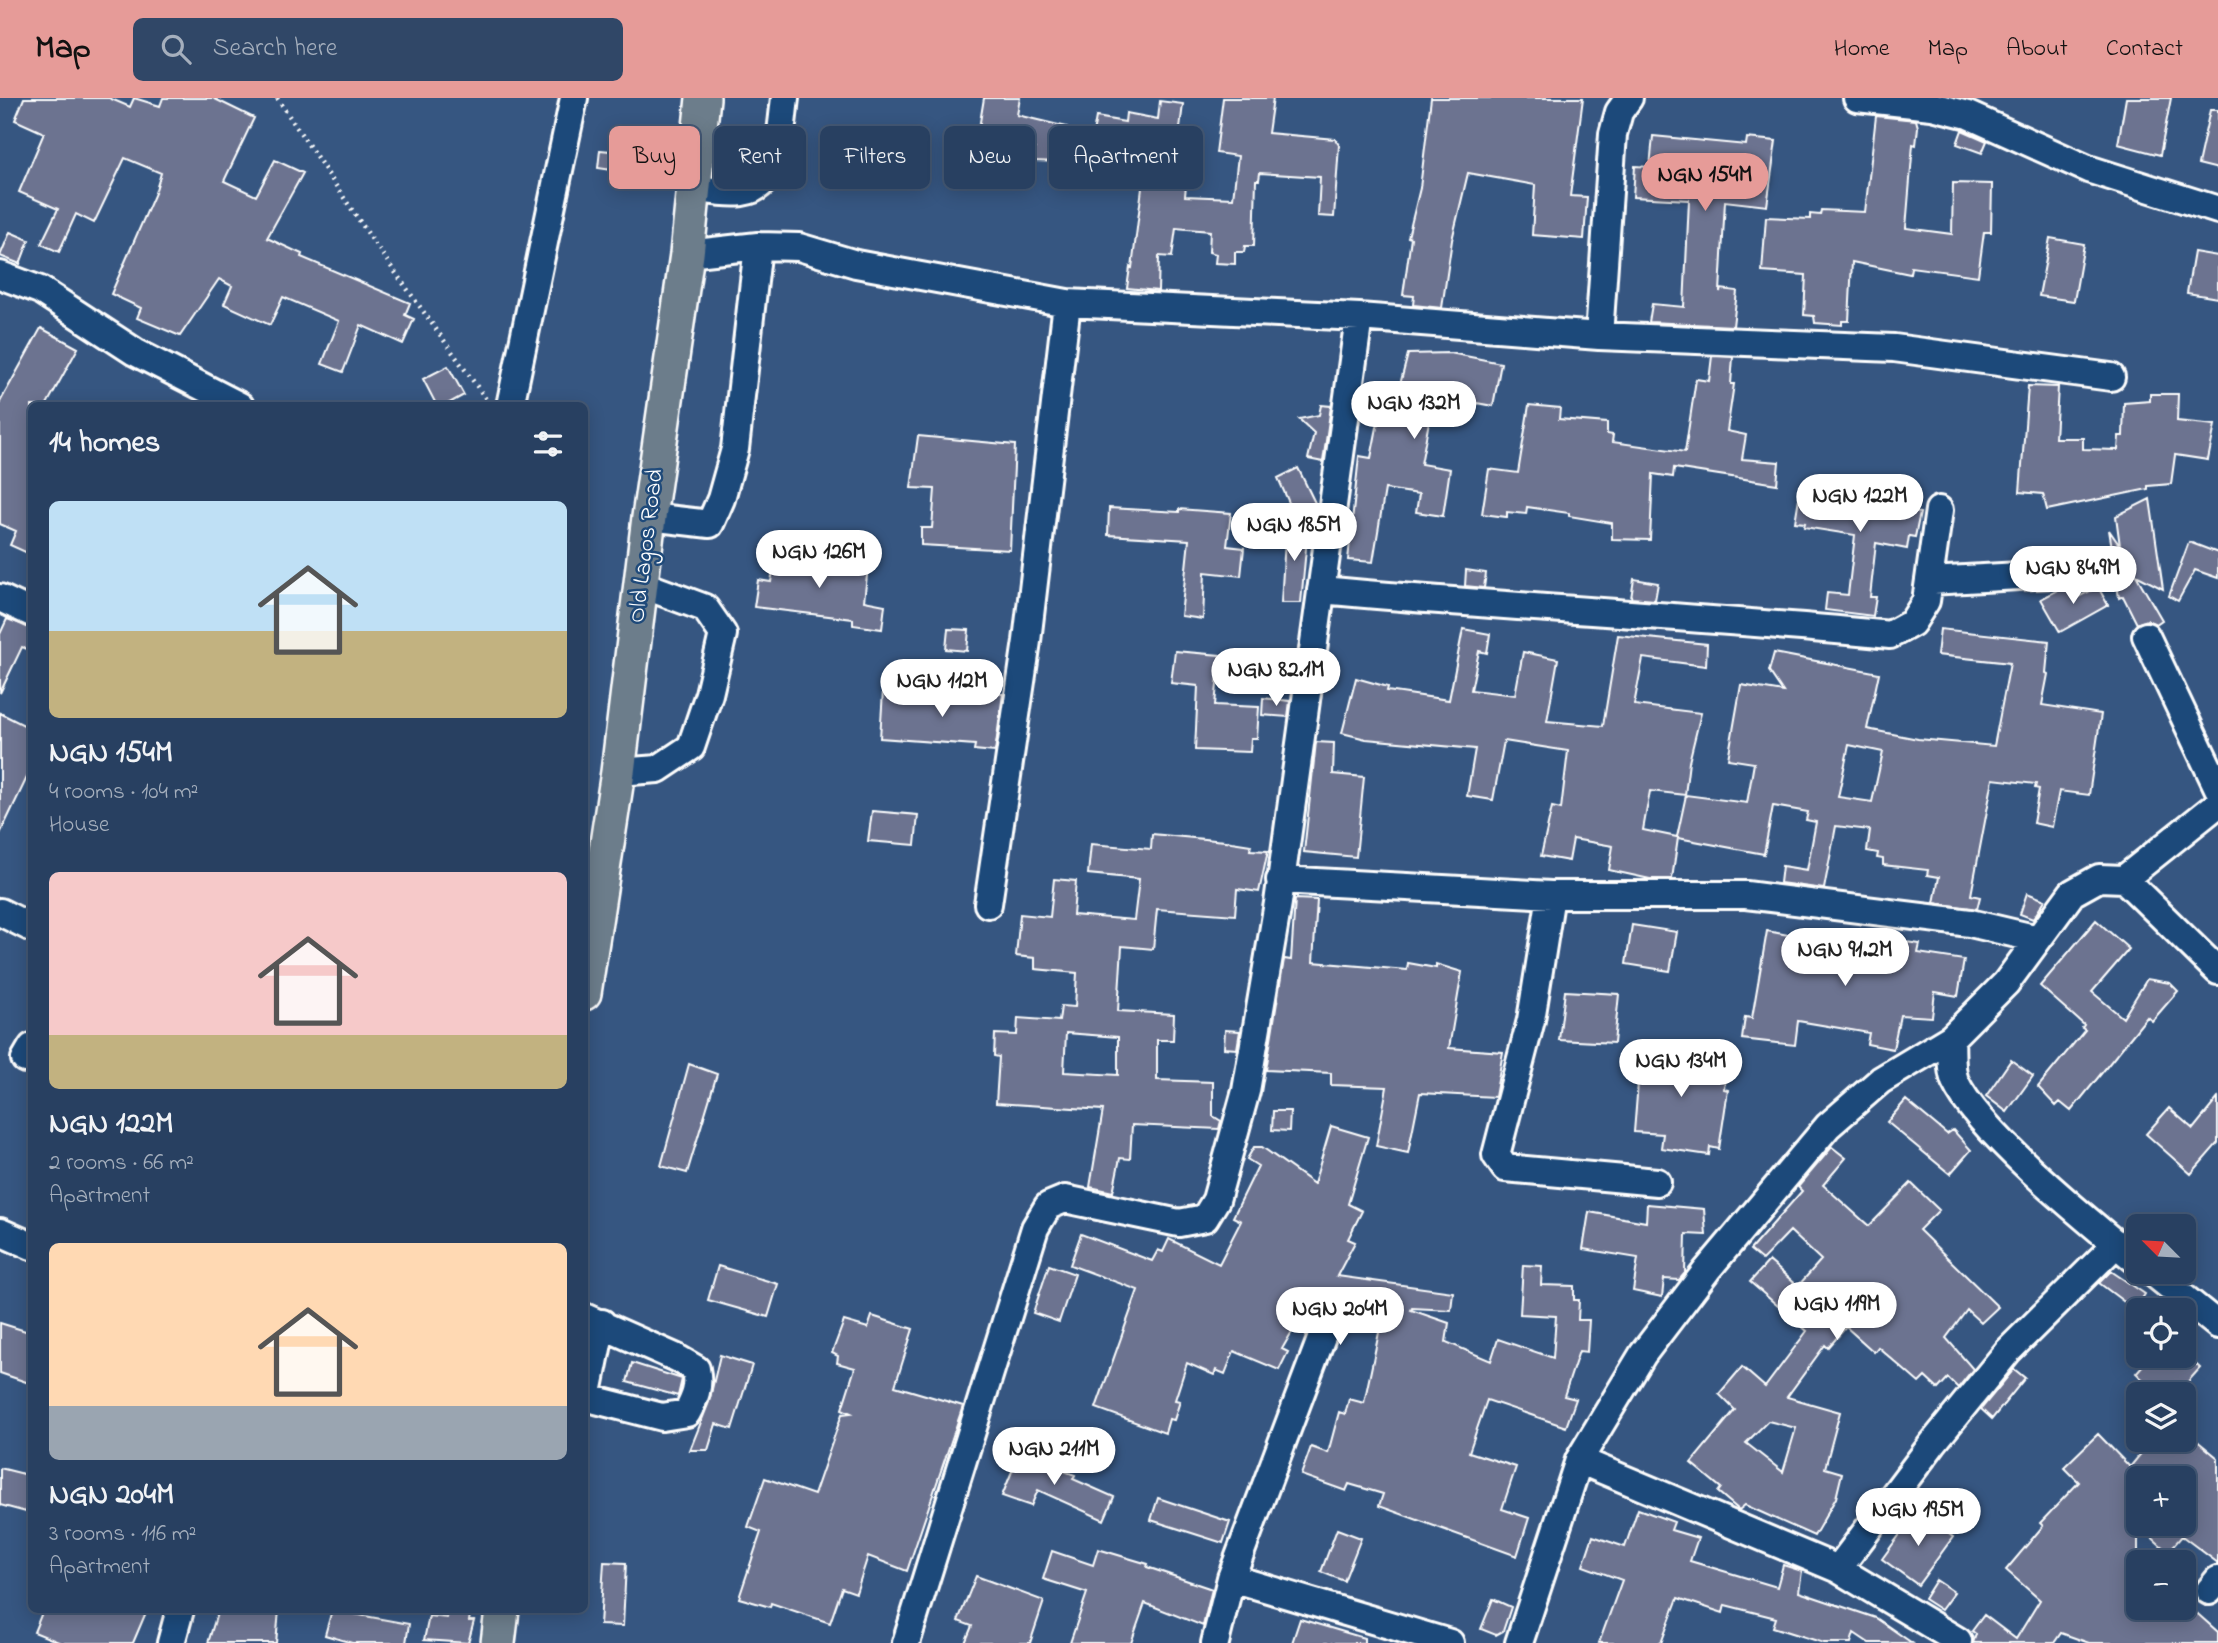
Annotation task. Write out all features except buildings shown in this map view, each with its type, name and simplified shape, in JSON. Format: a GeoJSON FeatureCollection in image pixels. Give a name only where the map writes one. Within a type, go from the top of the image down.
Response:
{"type":"FeatureCollection","features":[{"type":"Feature","properties":{"kind":"main road","name":"Old Lagos Road"},"geometry":{"type":"LineString","coordinates":[[700,126],[703,98]]}},
{"type":"Feature","properties":{"kind":"main road","name":"Old Lagos Road"},"geometry":{"type":"LineString","coordinates":[[588,967],[618,772],[643,584],[649,517],[687,254],[692,189]]}},
{"type":"Feature","properties":{"kind":"main road"},"geometry":{"type":"LineString","coordinates":[[498,1643],[502,1613]]}},
{"type":"Feature","properties":{"kind":"street"},"geometry":{"type":"LineString","coordinates":[[511,402],[575,98]]}},
{"type":"Feature","properties":{"kind":"street"},"geometry":{"type":"LineString","coordinates":[[700,189],[743,192],[758,186],[768,174],[779,147],[785,98]]}},
{"type":"Feature","properties":{"kind":"street"},"geometry":{"type":"LineString","coordinates":[[1599,335],[1613,134],[1619,112],[1629,98]]}},
{"type":"Feature","properties":{"kind":"street"},"geometry":{"type":"LineString","coordinates":[[1857,98],[1932,106],[1968,106],[2088,169],[2218,210]]}},
{"type":"Feature","properties":{"kind":"street"},"geometry":{"type":"LineString","coordinates":[[687,254],[758,246],[799,247],[856,264],[1068,303],[1359,317],[1599,335],[1894,348],[2111,377]]}},
{"type":"Feature","properties":{"kind":"street"},"geometry":{"type":"LineString","coordinates":[[649,517],[710,524],[716,514],[735,449],[758,246]]}},
{"type":"Feature","properties":{"kind":"street"},"geometry":{"type":"LineString","coordinates":[[0,275],[40,290],[135,352],[232,402]]}},
{"type":"Feature","properties":{"kind":"street"},"geometry":{"type":"LineString","coordinates":[[988,904],[1027,641],[1068,303]]}},
{"type":"Feature","properties":{"kind":"street"},"geometry":{"type":"LineString","coordinates":[[906,1643],[1035,1228],[1048,1206],[1065,1199],[1178,1223],[1205,1218],[1216,1200],[1246,1091],[1280,880],[1359,317]]}},
{"type":"Feature","properties":{"kind":"street"},"geometry":{"type":"LineString","coordinates":[[1321,590],[1537,608],[1708,617],[1890,635],[1912,623],[1926,601],[1939,510]]}},
{"type":"Feature","properties":{"kind":"street"},"geometry":{"type":"LineString","coordinates":[[1929,581],[2110,572]]}},
{"type":"Feature","properties":{"kind":"street"},"geometry":{"type":"LineString","coordinates":[[618,772],[658,769],[691,747],[709,694],[723,634],[705,608],[643,584]]}},
{"type":"Feature","properties":{"kind":"street"},"geometry":{"type":"LineString","coordinates":[[0,598],[28,611]]}},
{"type":"Feature","properties":{"kind":"street"},"geometry":{"type":"LineString","coordinates":[[2146,636],[2218,788]]}},
{"type":"Feature","properties":{"kind":"street"},"geometry":{"type":"LineString","coordinates":[[1519,1643],[1578,1460],[1651,1343],[1707,1269],[1828,1126],[1881,1080],[1951,1038],[2006,983],[2072,893],[2099,878],[2124,879],[2218,804]]}},
{"type":"Feature","properties":{"kind":"street"},"geometry":{"type":"LineString","coordinates":[[2124,879],[2218,971]]}},
{"type":"Feature","properties":{"kind":"street"},"geometry":{"type":"LineString","coordinates":[[1280,880],[1551,895],[1746,895],[1970,923],[2038,939]]}},
{"type":"Feature","properties":{"kind":"street"},"geometry":{"type":"LineString","coordinates":[[1551,895],[1531,1020],[1496,1155],[1505,1168],[1657,1182]]}},
{"type":"Feature","properties":{"kind":"street"},"geometry":{"type":"LineString","coordinates":[[0,912],[28,926]]}},
{"type":"Feature","properties":{"kind":"street"},"geometry":{"type":"LineString","coordinates":[[1951,1038],[1954,1079],[1975,1111],[2010,1148],[2126,1252]]}},
{"type":"Feature","properties":{"kind":"street"},"geometry":{"type":"LineString","coordinates":[[0,1232],[28,1244]]}},
{"type":"Feature","properties":{"kind":"street"},"geometry":{"type":"LineString","coordinates":[[1838,1569],[1933,1443],[2008,1351],[2116,1244]]}},
{"type":"Feature","properties":{"kind":"street"},"geometry":{"type":"LineString","coordinates":[[2167,1284],[2218,1325]]}},
{"type":"Feature","properties":{"kind":"street"},"geometry":{"type":"LineString","coordinates":[[588,1375],[593,1320],[696,1370],[699,1381],[696,1397],[687,1413],[662,1416],[588,1398]]}},
{"type":"Feature","properties":{"kind":"street"},"geometry":{"type":"LineString","coordinates":[[1215,1643],[1231,1578],[1326,1326]]}},
{"type":"Feature","properties":{"kind":"street"},"geometry":{"type":"LineString","coordinates":[[1578,1460],[1838,1569],[1958,1641]]}},
{"type":"Feature","properties":{"kind":"street"},"geometry":{"type":"LineString","coordinates":[[1231,1578],[1450,1643]]}},
{"type":"Feature","properties":{"kind":"street"},"geometry":{"type":"LineString","coordinates":[[171,1643],[179,1613]]}},
{"type":"Feature","properties":{"kind":"path"},"geometry":{"type":"LineString","coordinates":[[277,98],[375,244],[488,402]]}}]}
